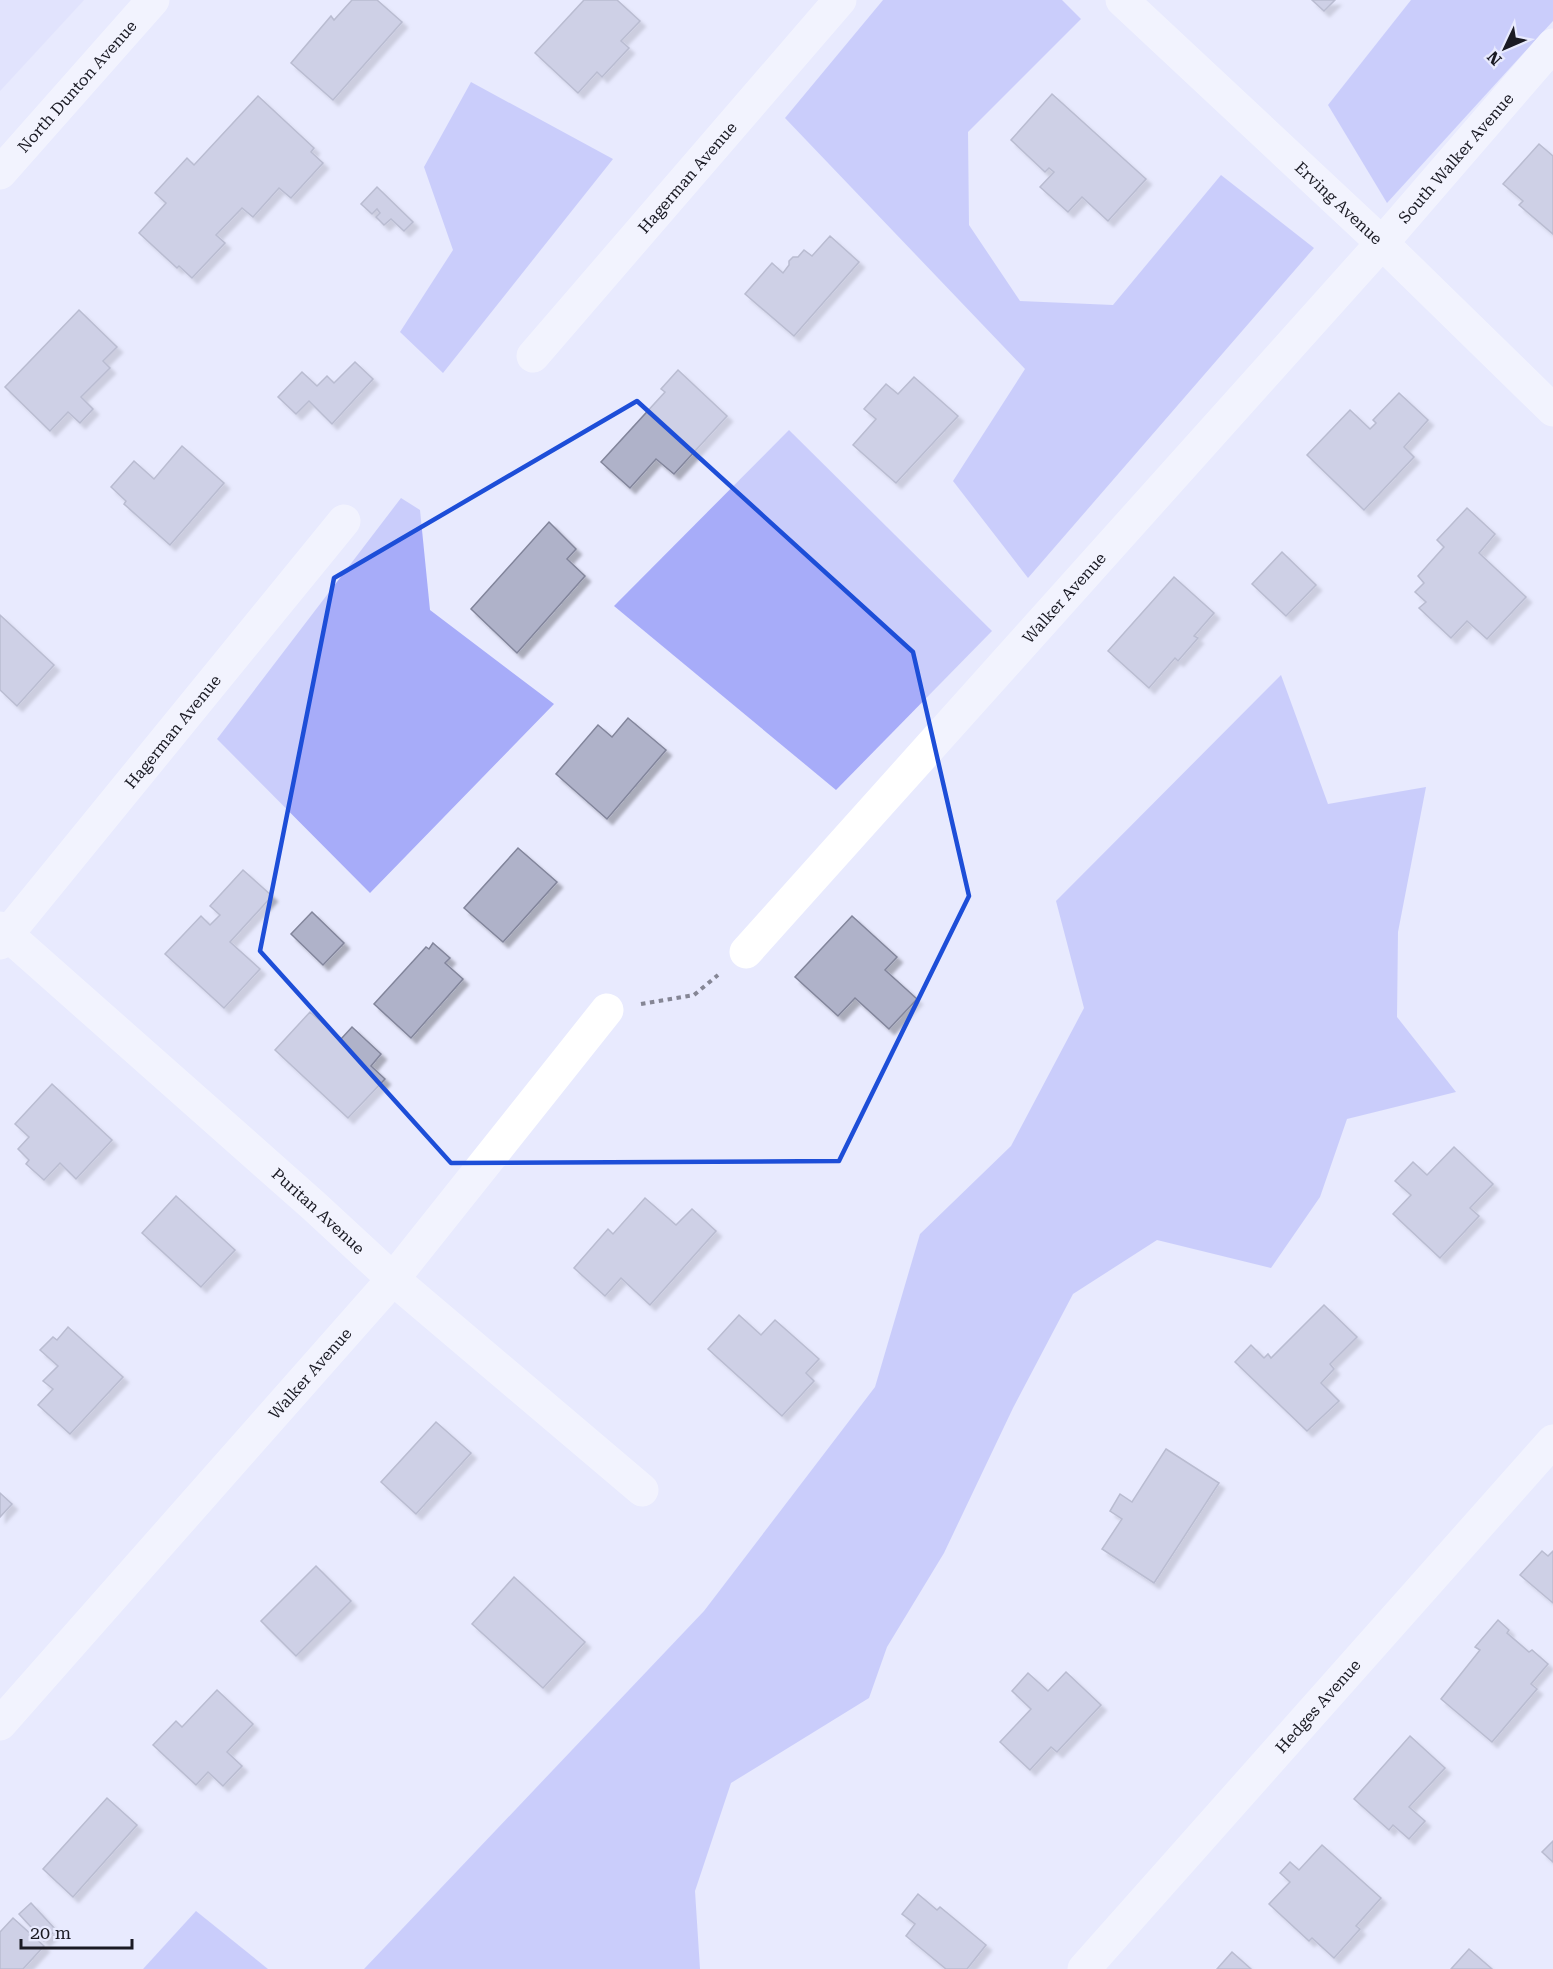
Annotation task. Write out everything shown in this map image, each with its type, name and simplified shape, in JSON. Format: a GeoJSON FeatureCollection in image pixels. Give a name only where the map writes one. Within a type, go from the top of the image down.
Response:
{"type":"FeatureCollection","features":[{"type":"Feature","properties":{"kind":"street","name":"North Dunton Avenue"},"geometry":{"type":"LineString","coordinates":[[0,173],[153,0]]}},
{"type":"Feature","properties":{"kind":"street","name":"Hagerman Avenue"},"geometry":{"type":"LineString","coordinates":[[533,356],[840,0]]}},
{"type":"Feature","properties":{"kind":"street","name":"Erving Avenue"},"geometry":{"type":"LineString","coordinates":[[1122,0],[1382,243],[1553,410]]}},
{"type":"Feature","properties":{"kind":"street","name":"South Walker Avenue"},"geometry":{"type":"LineString","coordinates":[[1382,243],[1553,45]]}},
{"type":"Feature","properties":{"kind":"street","name":"Walker Avenue"},"geometry":{"type":"LineString","coordinates":[[746,952],[1382,243]]}},
{"type":"Feature","properties":{"kind":"street","name":"Hagerman Avenue"},"geometry":{"type":"LineString","coordinates":[[2,935],[344,521]]}},
{"type":"Feature","properties":{"kind":"street","name":"Puritan Avenue"},"geometry":{"type":"LineString","coordinates":[[2,935],[305,1198],[393,1279],[642,1490]]}},
{"type":"Feature","properties":{"kind":"street","name":"Walker Avenue"},"geometry":{"type":"LineString","coordinates":[[0,1724],[393,1279],[608,1010]]}},
{"type":"Feature","properties":{"kind":"street","name":"Hedges Avenue"},"geometry":{"type":"LineString","coordinates":[[1084,1969],[1553,1441]]}},
{"type":"Feature","properties":{"kind":"path"},"geometry":{"type":"LineString","coordinates":[[608,1010],[694,995],[746,952]]}},
{"type":"Feature","properties":{"kind":"highlighted area"},"geometry":{"type":"Polygon","coordinates":[[[637,401],[913,652],[969,896],[839,1161],[451,1163],[260,951],[334,578],[637,401]]]}},
{"type":"Feature","properties":{"kind":"shaded area"},"geometry":{"type":"Polygon","coordinates":[[[0,0],[84,0],[0,91],[0,0]]]}},
{"type":"Feature","properties":{"kind":"shaded area"},"geometry":{"type":"Polygon","coordinates":[[[883,0],[1062,0],[1081,19],[968,132],[969,225],[1020,301],[1113,305],[1221,175],[1314,248],[1028,578],[953,481],[1025,369],[785,118],[883,0]]]}},
{"type":"Feature","properties":{"kind":"shaded area"},"geometry":{"type":"Polygon","coordinates":[[[1411,0],[1553,0],[1553,21],[1387,203],[1328,105],[1411,0]]]}},
{"type":"Feature","properties":{"kind":"shaded area"},"geometry":{"type":"Polygon","coordinates":[[[471,82],[613,159],[443,373],[400,332],[453,250],[424,167],[471,82]]]}},
{"type":"Feature","properties":{"kind":"shaded area"},"geometry":{"type":"Polygon","coordinates":[[[789,430],[992,631],[836,790],[614,606],[789,430]]]}},
{"type":"Feature","properties":{"kind":"shaded area"},"geometry":{"type":"Polygon","coordinates":[[[401,498],[420,510],[430,610],[554,704],[370,893],[217,739],[401,498]]]}},
{"type":"Feature","properties":{"kind":"shaded area"},"geometry":{"type":"Polygon","coordinates":[[[1281,675],[1328,804],[1426,787],[1398,932],[1397,1017],[1456,1092],[1347,1119],[1320,1197],[1271,1268],[1157,1240],[1073,1294],[1013,1408],[944,1553],[887,1647],[869,1698],[731,1783],[695,1891],[700,1969],[364,1969],[704,1611],[875,1387],[920,1234],[1011,1146],[1084,1008],[1056,901],[1281,675]]]}},
{"type":"Feature","properties":{"kind":"shaded area"},"geometry":{"type":"Polygon","coordinates":[[[196,1911],[268,1969],[143,1969],[196,1911]]]}},
{"type":"Feature","properties":{"kind":"building"},"geometry":{"type":"Polygon","coordinates":[[[352,0],[377,0],[402,22],[333,100],[291,63],[331,16],[334,20],[352,0]]]}},
{"type":"Feature","properties":{"kind":"building"},"geometry":{"type":"Polygon","coordinates":[[[584,0],[617,0],[640,21],[621,41],[629,48],[602,77],[597,72],[578,93],[535,53],[584,0]]]}},
{"type":"Feature","properties":{"kind":"building"},"geometry":{"type":"Polygon","coordinates":[[[1312,0],[1335,0],[1324,11],[1312,0]]]}},
{"type":"Feature","properties":{"kind":"building"},"geometry":{"type":"Polygon","coordinates":[[[1052,94],[1146,179],[1108,221],[1082,197],[1068,212],[1040,187],[1054,172],[1049,168],[1045,172],[1011,140],[1052,94]]]}},
{"type":"Feature","properties":{"kind":"building"},"geometry":{"type":"Polygon","coordinates":[[[258,96],[314,148],[311,152],[323,163],[291,198],[279,188],[253,217],[242,208],[216,235],[225,243],[192,278],[179,266],[177,268],[139,233],[166,203],[155,193],[187,158],[194,165],[258,96]]]}},
{"type":"Feature","properties":{"kind":"building"},"geometry":{"type":"Polygon","coordinates":[[[1539,144],[1553,156],[1553,234],[1519,205],[1523,201],[1503,184],[1539,144]]]}},
{"type":"Feature","properties":{"kind":"building"},"geometry":{"type":"Polygon","coordinates":[[[377,187],[413,222],[404,231],[391,219],[384,225],[376,217],[380,213],[377,209],[372,214],[361,204],[377,187]]]}},
{"type":"Feature","properties":{"kind":"building"},"geometry":{"type":"Polygon","coordinates":[[[830,236],[859,262],[794,336],[745,294],[772,263],[783,273],[793,257],[798,257],[804,250],[812,256],[830,236]]]}},
{"type":"Feature","properties":{"kind":"building"},"geometry":{"type":"Polygon","coordinates":[[[79,310],[117,347],[103,361],[110,368],[81,397],[93,409],[80,423],[68,412],[50,431],[5,387],[79,310]]]}},
{"type":"Feature","properties":{"kind":"building"},"geometry":{"type":"Polygon","coordinates":[[[355,362],[373,379],[332,424],[309,401],[296,414],[278,397],[302,372],[317,386],[327,376],[334,383],[355,362]]]}},
{"type":"Feature","properties":{"kind":"building"},"geometry":{"type":"Polygon","coordinates":[[[678,370],[727,416],[674,474],[656,459],[630,488],[601,462],[665,392],[661,389],[678,370]]]}},
{"type":"Feature","properties":{"kind":"building"},"geometry":{"type":"Polygon","coordinates":[[[914,377],[958,416],[896,483],[853,445],[876,419],[864,409],[886,384],[898,394],[914,377]]]}},
{"type":"Feature","properties":{"kind":"building"},"geometry":{"type":"Polygon","coordinates":[[[1399,393],[1428,420],[1404,447],[1414,457],[1364,510],[1307,455],[1350,410],[1370,429],[1376,423],[1373,420],[1399,393]]]}},
{"type":"Feature","properties":{"kind":"building"},"geometry":{"type":"Polygon","coordinates":[[[182,446],[224,483],[170,545],[124,504],[126,501],[111,487],[134,461],[154,479],[182,446]]]}},
{"type":"Feature","properties":{"kind":"building"},"geometry":{"type":"Polygon","coordinates":[[[1467,508],[1495,534],[1479,553],[1526,597],[1487,639],[1467,621],[1451,638],[1419,608],[1426,602],[1415,592],[1424,583],[1418,576],[1444,547],[1437,540],[1467,508]]]}},
{"type":"Feature","properties":{"kind":"building"},"geometry":{"type":"Polygon","coordinates":[[[549,522],[576,549],[567,559],[585,576],[517,653],[471,609],[549,522]]]}},
{"type":"Feature","properties":{"kind":"building"},"geometry":{"type":"Polygon","coordinates":[[[1282,552],[1316,585],[1286,616],[1252,584],[1282,552]]]}},
{"type":"Feature","properties":{"kind":"building"},"geometry":{"type":"Polygon","coordinates":[[[1174,577],[1214,613],[1194,636],[1198,638],[1178,661],[1175,658],[1149,688],[1108,651],[1174,577]]]}},
{"type":"Feature","properties":{"kind":"building"},"geometry":{"type":"Polygon","coordinates":[[[0,615],[54,665],[17,706],[0,690],[0,615]]]}},
{"type":"Feature","properties":{"kind":"building"},"geometry":{"type":"Polygon","coordinates":[[[628,718],[666,750],[607,819],[556,774],[598,725],[612,737],[628,718]]]}},
{"type":"Feature","properties":{"kind":"building"},"geometry":{"type":"Polygon","coordinates":[[[518,848],[557,882],[503,942],[464,908],[518,848]]]}},
{"type":"Feature","properties":{"kind":"building"},"geometry":{"type":"Polygon","coordinates":[[[243,870],[272,896],[230,942],[260,969],[224,1008],[165,954],[201,916],[210,925],[220,915],[210,906],[243,870]]]}},
{"type":"Feature","properties":{"kind":"building"},"geometry":{"type":"Polygon","coordinates":[[[312,912],[344,943],[323,965],[291,934],[312,912]]]}},
{"type":"Feature","properties":{"kind":"building"},"geometry":{"type":"Polygon","coordinates":[[[852,916],[897,957],[885,970],[917,999],[889,1029],[855,998],[838,1016],[795,977],[852,916]]]}},
{"type":"Feature","properties":{"kind":"building"},"geometry":{"type":"Polygon","coordinates":[[[433,943],[450,958],[445,963],[463,979],[411,1038],[374,1004],[426,947],[429,949],[433,943]]]}},
{"type":"Feature","properties":{"kind":"building"},"geometry":{"type":"Polygon","coordinates":[[[310,1012],[341,1039],[352,1027],[381,1054],[371,1066],[385,1079],[348,1118],[275,1050],[310,1012]]]}},
{"type":"Feature","properties":{"kind":"building"},"geometry":{"type":"Polygon","coordinates":[[[52,1084],[112,1140],[76,1179],[60,1163],[44,1180],[26,1164],[29,1160],[18,1149],[29,1137],[15,1124],[52,1084]]]}},
{"type":"Feature","properties":{"kind":"building"},"geometry":{"type":"Polygon","coordinates":[[[1454,1147],[1493,1184],[1470,1208],[1479,1216],[1440,1258],[1393,1214],[1411,1195],[1395,1181],[1413,1162],[1427,1175],[1454,1147]]]}},
{"type":"Feature","properties":{"kind":"building"},"geometry":{"type":"Polygon","coordinates":[[[176,1196],[235,1250],[201,1287],[142,1233],[176,1196]]]}},
{"type":"Feature","properties":{"kind":"building"},"geometry":{"type":"Polygon","coordinates":[[[645,1198],[676,1225],[692,1209],[716,1231],[650,1305],[621,1278],[605,1296],[574,1268],[608,1229],[613,1234],[645,1198]]]}},
{"type":"Feature","properties":{"kind":"building"},"geometry":{"type":"Polygon","coordinates":[[[1324,1305],[1357,1337],[1330,1364],[1334,1369],[1321,1383],[1339,1401],[1307,1431],[1235,1362],[1251,1345],[1264,1358],[1268,1354],[1271,1358],[1324,1305]]]}},
{"type":"Feature","properties":{"kind":"building"},"geometry":{"type":"Polygon","coordinates":[[[739,1315],[761,1335],[775,1320],[819,1359],[806,1373],[814,1381],[782,1416],[708,1349],[739,1315]]]}},
{"type":"Feature","properties":{"kind":"building"},"geometry":{"type":"Polygon","coordinates":[[[68,1327],[123,1377],[70,1434],[38,1405],[53,1389],[43,1381],[58,1366],[40,1350],[53,1337],[57,1340],[68,1327]]]}},
{"type":"Feature","properties":{"kind":"building"},"geometry":{"type":"Polygon","coordinates":[[[436,1422],[471,1453],[416,1514],[381,1482],[436,1422]]]}},
{"type":"Feature","properties":{"kind":"building"},"geometry":{"type":"Polygon","coordinates":[[[1166,1449],[1219,1483],[1154,1583],[1102,1549],[1122,1519],[1110,1511],[1120,1494],[1132,1502],[1166,1449]]]}},
{"type":"Feature","properties":{"kind":"building"},"geometry":{"type":"Polygon","coordinates":[[[0,1493],[12,1504],[0,1517],[0,1493]]]}},
{"type":"Feature","properties":{"kind":"building"},"geometry":{"type":"Polygon","coordinates":[[[1542,1551],[1548,1556],[1553,1551],[1553,1603],[1520,1575],[1542,1551]]]}},
{"type":"Feature","properties":{"kind":"building"},"geometry":{"type":"Polygon","coordinates":[[[316,1566],[351,1601],[296,1656],[261,1621],[316,1566]]]}},
{"type":"Feature","properties":{"kind":"building"},"geometry":{"type":"Polygon","coordinates":[[[514,1577],[585,1642],[543,1688],[472,1624],[514,1577]]]}},
{"type":"Feature","properties":{"kind":"building"},"geometry":{"type":"Polygon","coordinates":[[[1498,1620],[1509,1630],[1507,1633],[1529,1652],[1532,1650],[1548,1664],[1531,1684],[1537,1689],[1492,1742],[1441,1699],[1480,1650],[1475,1647],[1498,1620]]]}},
{"type":"Feature","properties":{"kind":"building"},"geometry":{"type":"Polygon","coordinates":[[[1066,1672],[1101,1705],[1057,1752],[1051,1747],[1030,1770],[1000,1742],[1031,1709],[1012,1691],[1028,1673],[1048,1691],[1066,1672]]]}},
{"type":"Feature","properties":{"kind":"building"},"geometry":{"type":"Polygon","coordinates":[[[217,1690],[253,1724],[227,1752],[242,1766],[223,1786],[208,1772],[196,1785],[153,1745],[176,1721],[182,1727],[217,1690]]]}},
{"type":"Feature","properties":{"kind":"building"},"geometry":{"type":"Polygon","coordinates":[[[1410,1736],[1445,1768],[1409,1807],[1425,1821],[1409,1839],[1393,1825],[1389,1830],[1354,1799],[1410,1736]]]}},
{"type":"Feature","properties":{"kind":"building"},"geometry":{"type":"Polygon","coordinates":[[[107,1798],[137,1825],[73,1897],[43,1869],[107,1798]]]}},
{"type":"Feature","properties":{"kind":"building"},"geometry":{"type":"Polygon","coordinates":[[[1553,1841],[1553,1862],[1542,1852],[1553,1841]]]}},
{"type":"Feature","properties":{"kind":"building"},"geometry":{"type":"Polygon","coordinates":[[[1322,1845],[1381,1898],[1356,1926],[1360,1929],[1334,1958],[1312,1938],[1309,1941],[1269,1904],[1290,1882],[1280,1873],[1290,1862],[1299,1870],[1322,1845]]]}},
{"type":"Feature","properties":{"kind":"building"},"geometry":{"type":"Polygon","coordinates":[[[918,1894],[937,1910],[940,1907],[986,1945],[967,1969],[946,1969],[906,1936],[915,1924],[902,1914],[918,1894]]]}},
{"type":"Feature","properties":{"kind":"building"},"geometry":{"type":"Polygon","coordinates":[[[31,1903],[56,1930],[44,1941],[19,1914],[31,1903]]]}},
{"type":"Feature","properties":{"kind":"building"},"geometry":{"type":"Polygon","coordinates":[[[13,1918],[44,1946],[23,1969],[0,1969],[0,1932],[13,1918]]]}},
{"type":"Feature","properties":{"kind":"building"},"geometry":{"type":"Polygon","coordinates":[[[1469,1949],[1492,1969],[1451,1969],[1469,1949]]]}},
{"type":"Feature","properties":{"kind":"building"},"geometry":{"type":"Polygon","coordinates":[[[1232,1952],[1251,1969],[1217,1969],[1232,1952]]]}}]}
